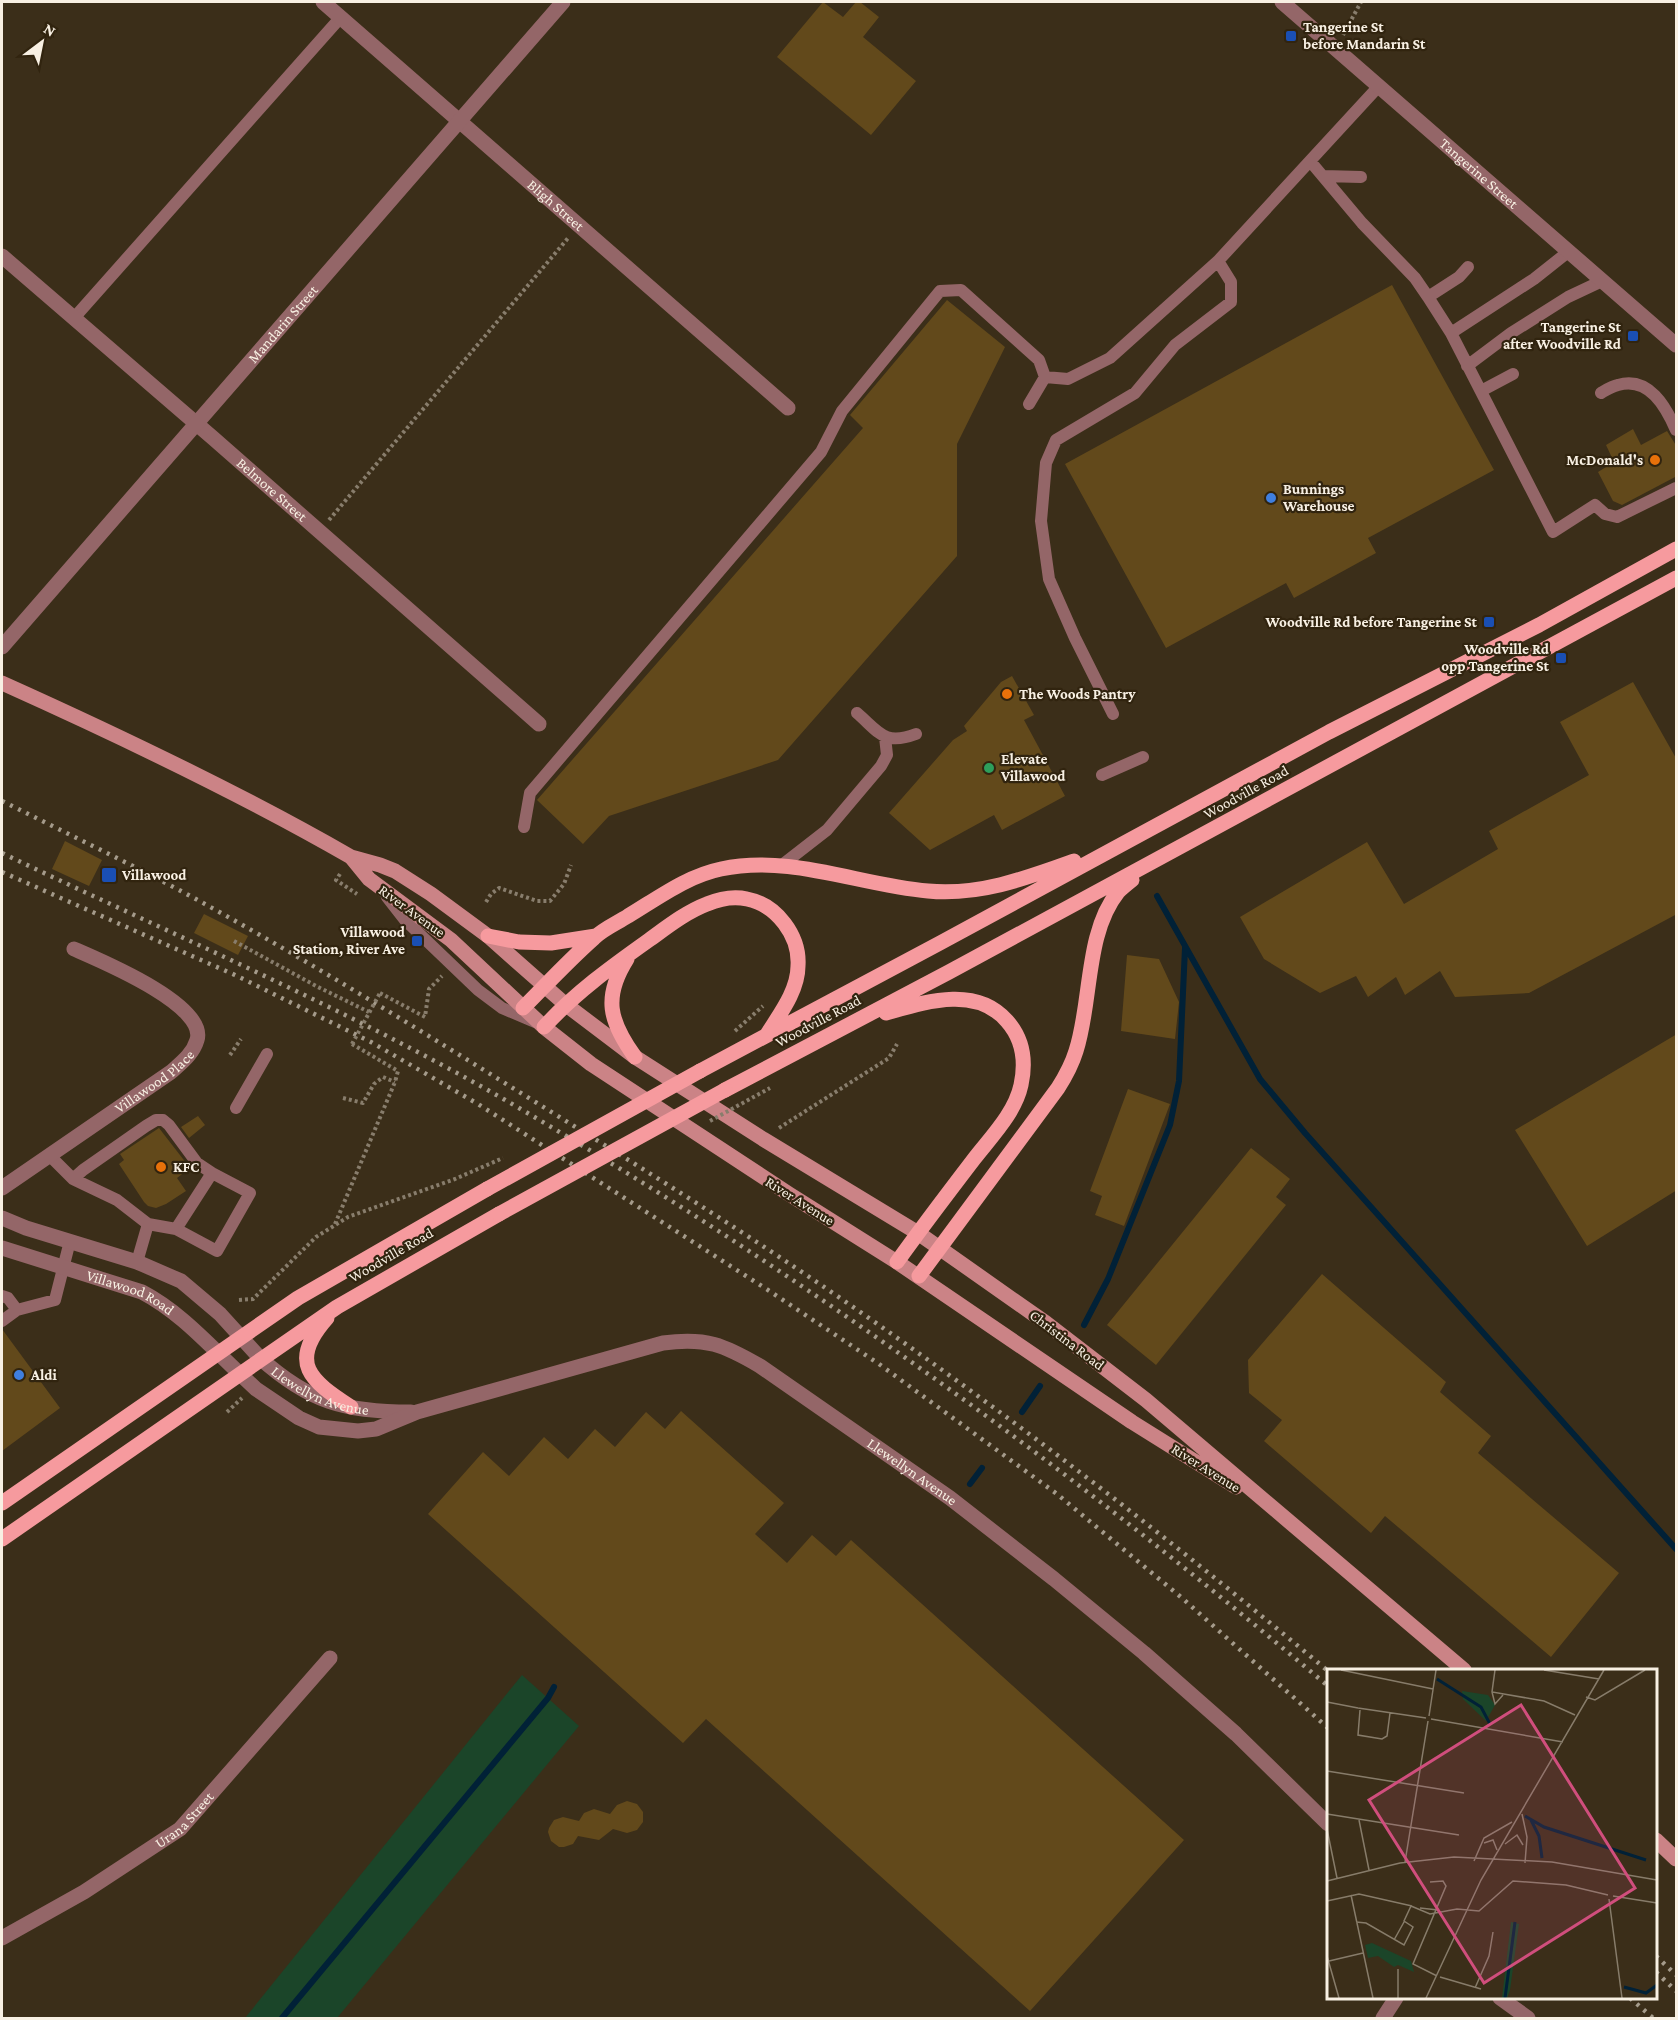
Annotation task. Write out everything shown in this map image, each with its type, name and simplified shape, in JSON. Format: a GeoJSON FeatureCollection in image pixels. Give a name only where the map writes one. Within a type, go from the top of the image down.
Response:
{"type":"FeatureCollection","features":[{"type":"Feature","properties":{"kind":"main road","name":"Woodville Road"},"geometry":{"type":"LineString","coordinates":[[2,1503],[298,1298],[488,1188],[700,1071],[1329,732],[1539,625],[1677,549]]}},
{"type":"Feature","properties":{"kind":"main road","name":"Woodville Road"},"geometry":{"type":"LineString","coordinates":[[2,1539],[337,1306],[499,1214],[727,1095],[857,1021],[1677,578]]}},
{"type":"Feature","properties":{"kind":"main road","name":"River Avenue"},"geometry":{"type":"LineString","coordinates":[[2,683],[179,767],[351,857],[395,871],[488,936],[565,1004],[635,1057]]}},
{"type":"Feature","properties":{"kind":"main road"},"geometry":{"type":"LineString","coordinates":[[523,1008],[596,936],[686,880],[719,869],[783,865],[899,887],[957,892],[1022,880],[1119,845]]}},
{"type":"Feature","properties":{"kind":"main road","name":"River Avenue"},"geometry":{"type":"LineString","coordinates":[[351,857],[369,879],[451,940],[568,1048],[616,1082],[919,1276],[1132,1422],[1275,1512]]}},
{"type":"Feature","properties":{"kind":"main road"},"geometry":{"type":"LineString","coordinates":[[919,1276],[1065,1076],[1078,1042],[1100,928],[1118,892],[1147,866]]}},
{"type":"Feature","properties":{"kind":"main road"},"geometry":{"type":"LineString","coordinates":[[544,1027],[565,1004],[604,971],[691,911],[729,898],[747,899],[766,906],[790,931],[797,948],[799,968],[794,985],[766,1036]]}},
{"type":"Feature","properties":{"kind":"main road"},"geometry":{"type":"LineString","coordinates":[[488,936],[519,942],[551,943],[596,936]]}},
{"type":"Feature","properties":{"kind":"main road"},"geometry":{"type":"LineString","coordinates":[[630,953],[613,986],[612,1011],[616,1028],[635,1057]]}},
{"type":"Feature","properties":{"kind":"main road"},"geometry":{"type":"LineString","coordinates":[[857,1021],[944,999],[966,999],[986,1005],[1002,1015],[1016,1031],[1022,1048],[1021,1087],[1013,1105],[897,1262]]}},
{"type":"Feature","properties":{"kind":"main road","name":"Christina Road"},"geometry":{"type":"LineString","coordinates":[[635,1057],[763,1139],[918,1233],[1046,1323],[1146,1400],[1462,1669]]}},
{"type":"Feature","properties":{"kind":"main road"},"geometry":{"type":"LineString","coordinates":[[337,1306],[312,1339],[307,1358],[308,1369],[318,1385],[351,1407]]}},
{"type":"Feature","properties":{"kind":"main road"},"geometry":{"type":"LineString","coordinates":[[1657,1841],[1677,1860]]}},
{"type":"Feature","properties":{"kind":"street","name":"Bligh Street"},"geometry":{"type":"LineString","coordinates":[[323,2],[788,408]]}},
{"type":"Feature","properties":{"kind":"street","name":"Mandarin Street"},"geometry":{"type":"LineString","coordinates":[[2,647],[563,2]]}},
{"type":"Feature","properties":{"kind":"street","name":"Tangerine Street"},"geometry":{"type":"LineString","coordinates":[[1282,2],[1677,345]]}},
{"type":"Feature","properties":{"kind":"street","name":"Belmore Street"},"geometry":{"type":"LineString","coordinates":[[2,256],[539,724]]}},
{"type":"Feature","properties":{"kind":"street","name":"Villawood Place"},"geometry":{"type":"LineString","coordinates":[[2,1188],[171,1072],[191,1052],[198,1038],[195,1026],[186,1010],[161,992],[74,949]]}},
{"type":"Feature","properties":{"kind":"street","name":"Villawood Road"},"geometry":{"type":"LineString","coordinates":[[2,1218],[26,1228],[137,1262],[181,1281],[220,1314],[239,1337]]}},
{"type":"Feature","properties":{"kind":"street","name":"Villawood Road"},"geometry":{"type":"LineString","coordinates":[[2,1248],[124,1285],[161,1302],[196,1331],[239,1373]]}},
{"type":"Feature","properties":{"kind":"street","name":"Llewellyn Avenue"},"geometry":{"type":"LineString","coordinates":[[239,1337],[278,1375],[301,1390],[328,1402],[371,1411],[417,1412]]}},
{"type":"Feature","properties":{"kind":"street","name":"Llewellyn Avenue"},"geometry":{"type":"LineString","coordinates":[[239,1373],[298,1418],[319,1427],[349,1431],[376,1429],[417,1412],[663,1343],[681,1340],[699,1341],[728,1348],[760,1366],[950,1498],[1054,1579],[1144,1653],[1236,1734],[1327,1822]]}},
{"type":"Feature","properties":{"kind":"street","name":"Urana Street"},"geometry":{"type":"LineString","coordinates":[[2,1938],[84,1892],[180,1829],[330,1658]]}},
{"type":"Feature","properties":{"kind":"street"},"geometry":{"type":"LineString","coordinates":[[1383,2019],[1395,1999]]}},
{"type":"Feature","properties":{"kind":"street"},"geometry":{"type":"LineString","coordinates":[[1501,1999],[1528,2019]]}},
{"type":"Feature","properties":{"kind":"lane"},"geometry":{"type":"LineString","coordinates":[[74,318],[340,17]]}},
{"type":"Feature","properties":{"kind":"lane"},"geometry":{"type":"LineString","coordinates":[[1045,377],[1068,380],[1110,358],[1218,261],[1379,87]]}},
{"type":"Feature","properties":{"kind":"lane"},"geometry":{"type":"LineString","coordinates":[[1310,161],[1362,223],[1416,278],[1451,333],[1553,532],[1595,505],[1605,514],[1617,517],[1677,488]]}},
{"type":"Feature","properties":{"kind":"lane"},"geometry":{"type":"LineString","coordinates":[[1323,176],[1361,177]]}},
{"type":"Feature","properties":{"kind":"lane"},"geometry":{"type":"LineString","coordinates":[[1451,333],[1534,279],[1568,252]]}},
{"type":"Feature","properties":{"kind":"lane"},"geometry":{"type":"LineString","coordinates":[[1113,714],[1049,579],[1041,520],[1046,463],[1056,440],[1135,393],[1175,345],[1231,302],[1231,282],[1218,261]]}},
{"type":"Feature","properties":{"kind":"lane"},"geometry":{"type":"LineString","coordinates":[[1428,297],[1459,278],[1468,267]]}},
{"type":"Feature","properties":{"kind":"lane"},"geometry":{"type":"LineString","coordinates":[[1467,366],[1511,333],[1568,297],[1602,281]]}},
{"type":"Feature","properties":{"kind":"lane"},"geometry":{"type":"LineString","coordinates":[[524,827],[530,793],[821,452],[842,411],[940,291],[962,290],[1038,360],[1045,377]]}},
{"type":"Feature","properties":{"kind":"lane"},"geometry":{"type":"LineString","coordinates":[[1481,392],[1513,374]]}},
{"type":"Feature","properties":{"kind":"lane"},"geometry":{"type":"LineString","coordinates":[[1029,404],[1045,377]]}},
{"type":"Feature","properties":{"kind":"lane"},"geometry":{"type":"LineString","coordinates":[[1600,393],[1619,384],[1638,384],[1659,398],[1677,430]]}},
{"type":"Feature","properties":{"kind":"lane"},"geometry":{"type":"LineString","coordinates":[[857,713],[885,737],[900,740],[916,734]]}},
{"type":"Feature","properties":{"kind":"lane"},"geometry":{"type":"LineString","coordinates":[[783,865],[827,830],[881,766],[887,755],[885,737]]}},
{"type":"Feature","properties":{"kind":"lane"},"geometry":{"type":"LineString","coordinates":[[1102,775],[1143,757]]}},
{"type":"Feature","properties":{"kind":"lane"},"geometry":{"type":"LineString","coordinates":[[380,888],[405,920],[490,999],[502,1008],[544,1027]]}},
{"type":"Feature","properties":{"kind":"lane"},"geometry":{"type":"LineString","coordinates":[[236,1108],[267,1054]]}},
{"type":"Feature","properties":{"kind":"lane"},"geometry":{"type":"LineString","coordinates":[[49,1155],[73,1179],[117,1200],[148,1224],[176,1229],[217,1251],[249,1193],[197,1163],[163,1120],[156,1120],[146,1126],[82,1170],[73,1179]]}},
{"type":"Feature","properties":{"kind":"lane"},"geometry":{"type":"LineString","coordinates":[[176,1229],[212,1173]]}},
{"type":"Feature","properties":{"kind":"lane"},"geometry":{"type":"LineString","coordinates":[[137,1262],[148,1224]]}},
{"type":"Feature","properties":{"kind":"lane"},"geometry":{"type":"LineString","coordinates":[[2,1321],[17,1310],[55,1300],[70,1241]]}},
{"type":"Feature","properties":{"kind":"lane"},"geometry":{"type":"LineString","coordinates":[[2,1296],[8,1298],[17,1310]]}},
{"type":"Feature","properties":{"kind":"path"},"geometry":{"type":"LineString","coordinates":[[1336,49],[1361,2]]}},
{"type":"Feature","properties":{"kind":"path"},"geometry":{"type":"LineString","coordinates":[[320,531],[579,225]]}},
{"type":"Feature","properties":{"kind":"path"},"geometry":{"type":"LineString","coordinates":[[486,902],[499,888],[537,901],[550,901],[564,884],[571,865]]}},
{"type":"Feature","properties":{"kind":"path"},"geometry":{"type":"LineString","coordinates":[[234,941],[369,1012]]}},
{"type":"Feature","properties":{"kind":"path"},"geometry":{"type":"LineString","coordinates":[[335,1225],[398,1071],[352,1044],[380,993],[425,1017]]}},
{"type":"Feature","properties":{"kind":"path"},"geometry":{"type":"LineString","coordinates":[[730,1035],[769,1000]]}},
{"type":"Feature","properties":{"kind":"path"},"geometry":{"type":"LineString","coordinates":[[230,1055],[241,1039]]}},
{"type":"Feature","properties":{"kind":"path"},"geometry":{"type":"LineString","coordinates":[[777,1130],[889,1058],[897,1044]]}},
{"type":"Feature","properties":{"kind":"path"},"geometry":{"type":"LineString","coordinates":[[343,1098],[363,1103],[374,1084],[383,1077],[395,1082]]}},
{"type":"Feature","properties":{"kind":"path"},"geometry":{"type":"LineString","coordinates":[[727,1095],[747,1112]]}},
{"type":"Feature","properties":{"kind":"path"},"geometry":{"type":"LineString","coordinates":[[239,1300],[253,1299],[316,1237],[348,1216],[455,1179],[503,1158]]}},
{"type":"Feature","properties":{"kind":"path"},"geometry":{"type":"LineString","coordinates":[[227,1412],[242,1398]]}},
{"type":"Feature","properties":{"kind":"green space"},"geometry":{"type":"Polygon","coordinates":[[[522,1675],[579,1726],[337,2018],[245,2018],[522,1675]]]}},
{"type":"Feature","properties":{"kind":"building"},"geometry":{"type":"Polygon","coordinates":[[[823,2],[843,17],[856,2],[860,2],[879,17],[863,37],[916,81],[871,135],[777,57],[823,2]]]}},
{"type":"Feature","properties":{"kind":"building"},"geometry":{"type":"Polygon","coordinates":[[[1392,285],[1494,470],[1368,538],[1376,553],[1294,598],[1286,583],[1166,648],[1065,464],[1392,285]]]}},
{"type":"Feature","properties":{"kind":"building"},"geometry":{"type":"Polygon","coordinates":[[[947,300],[1005,347],[957,444],[957,556],[778,760],[609,816],[583,844],[537,800],[863,428],[850,415],[947,300]]]}},
{"type":"Feature","properties":{"kind":"building"},"geometry":{"type":"Polygon","coordinates":[[[1633,429],[1641,445],[1667,431],[1677,447],[1677,476],[1622,505],[1613,501],[1598,472],[1614,462],[1606,445],[1633,429]]]}},
{"type":"Feature","properties":{"kind":"building","name":"Elevate Villawood"},"geometry":{"type":"Polygon","coordinates":[[[1012,676],[1034,715],[1024,720],[1065,796],[1002,830],[994,815],[930,850],[889,813],[953,740],[967,731],[964,726],[1001,682],[1012,676]]]}},
{"type":"Feature","properties":{"kind":"building"},"geometry":{"type":"Polygon","coordinates":[[[1633,682],[1677,760],[1677,914],[1529,993],[1455,997],[1440,971],[1405,995],[1396,977],[1368,997],[1356,976],[1320,993],[1264,959],[1240,917],[1367,842],[1404,904],[1498,849],[1489,831],[1589,775],[1560,722],[1633,682]]]}},
{"type":"Feature","properties":{"kind":"building"},"geometry":{"type":"Polygon","coordinates":[[[65,841],[102,860],[89,886],[52,869],[65,841]]]}},
{"type":"Feature","properties":{"kind":"building","name":"Villawood"},"geometry":{"type":"Polygon","coordinates":[[[204,914],[248,936],[238,955],[194,933],[204,914]]]}},
{"type":"Feature","properties":{"kind":"building"},"geometry":{"type":"Polygon","coordinates":[[[1127,955],[1159,959],[1179,1002],[1175,1039],[1121,1031],[1127,955]]]}},
{"type":"Feature","properties":{"kind":"building"},"geometry":{"type":"Polygon","coordinates":[[[1677,1034],[1677,1190],[1587,1246],[1515,1130],[1677,1034]]]}},
{"type":"Feature","properties":{"kind":"building"},"geometry":{"type":"Polygon","coordinates":[[[1128,1089],[1170,1104],[1124,1226],[1095,1215],[1102,1196],[1090,1191],[1128,1089]]]}},
{"type":"Feature","properties":{"kind":"building"},"geometry":{"type":"Polygon","coordinates":[[[198,1116],[205,1125],[189,1138],[181,1127],[198,1116]]]}},
{"type":"Feature","properties":{"kind":"building"},"geometry":{"type":"Polygon","coordinates":[[[159,1128],[190,1168],[177,1178],[186,1191],[156,1208],[144,1202],[119,1164],[124,1160],[120,1154],[159,1128]]]}},
{"type":"Feature","properties":{"kind":"building"},"geometry":{"type":"Polygon","coordinates":[[[1251,1148],[1290,1179],[1276,1197],[1286,1205],[1156,1365],[1107,1325],[1251,1148]]]}},
{"type":"Feature","properties":{"kind":"building"},"geometry":{"type":"Polygon","coordinates":[[[1322,1274],[1446,1382],[1440,1392],[1491,1436],[1478,1453],[1619,1573],[1551,1657],[1385,1516],[1371,1533],[1264,1441],[1282,1420],[1249,1393],[1248,1360],[1322,1274]]]}},
{"type":"Feature","properties":{"kind":"building","name":"Aldi"},"geometry":{"type":"Polygon","coordinates":[[[2,1329],[60,1408],[2,1451],[2,1329]]]}},
{"type":"Feature","properties":{"kind":"building"},"geometry":{"type":"Polygon","coordinates":[[[681,1411],[784,1503],[755,1534],[787,1563],[812,1535],[836,1556],[851,1540],[1184,1840],[1030,2011],[706,1719],[683,1743],[428,1514],[483,1452],[509,1476],[544,1437],[568,1459],[595,1429],[615,1447],[646,1412],[665,1429],[681,1411]]]}},
{"type":"Feature","properties":{"kind":"building"},"geometry":{"type":"Polygon","coordinates":[[[627,1801],[637,1804],[643,1812],[643,1822],[637,1830],[627,1833],[613,1829],[599,1840],[578,1836],[573,1844],[564,1847],[559,1847],[551,1841],[548,1832],[554,1820],[563,1817],[579,1821],[584,1813],[594,1809],[610,1814],[617,1805],[627,1801]]]}},
{"type":"Feature","properties":{"kind":"waterway"},"geometry":{"type":"LineString","coordinates":[[1157,896],[1260,1079],[1305,1133],[1676,1549]]}},
{"type":"Feature","properties":{"kind":"waterway"},"geometry":{"type":"LineString","coordinates":[[1084,1325],[1108,1279],[1170,1125],[1179,1081],[1185,948]]}},
{"type":"Feature","properties":{"kind":"waterway"},"geometry":{"type":"LineString","coordinates":[[1022,1412],[1040,1386]]}},
{"type":"Feature","properties":{"kind":"waterway"},"geometry":{"type":"LineString","coordinates":[[970,1484],[982,1468]]}},
{"type":"Feature","properties":{"kind":"waterway"},"geometry":{"type":"LineString","coordinates":[[282,2018],[548,1698],[554,1687]]}},
{"type":"Feature","properties":{"kind":"railway"},"geometry":{"type":"LineString","coordinates":[[2,801],[170,885],[281,947],[452,1050],[744,1234],[866,1316],[1043,1444],[1215,1578],[1327,1670]]}},
{"type":"Feature","properties":{"kind":"railway"},"geometry":{"type":"LineString","coordinates":[[2,853],[263,975],[393,1039],[519,1108],[626,1172],[834,1308],[1037,1453],[1135,1529],[1327,1685]]}},
{"type":"Feature","properties":{"kind":"railway"},"geometry":{"type":"LineString","coordinates":[[2,872],[235,975],[371,1042],[478,1104],[771,1292],[879,1364],[1057,1494],[1182,1598],[1327,1727]]}},
{"type":"Feature","properties":{"kind":"railway"},"geometry":{"type":"LineString","coordinates":[[1657,1957],[1676,1975]]}},
{"type":"Feature","properties":{"kind":"railway"},"geometry":{"type":"LineString","coordinates":[[1657,1973],[1676,1991]]}},
{"type":"Feature","properties":{"kind":"railway"},"geometry":{"type":"LineString","coordinates":[[1631,1999],[1653,2018]]}},
{"type":"Feature","properties":{"kind":"place","name":"Tangerine St before Mandarin St"},"geometry":{"type":"Point","coordinates":[1291,36]}},
{"type":"Feature","properties":{"kind":"place","name":"Tangerine St after Woodville Rd"},"geometry":{"type":"Point","coordinates":[1633,336]}},
{"type":"Feature","properties":{"kind":"place","name":"McDonald's"},"geometry":{"type":"Point","coordinates":[1655,460]}},
{"type":"Feature","properties":{"kind":"place","name":"Bunnings Warehouse"},"geometry":{"type":"Point","coordinates":[1271,498]}},
{"type":"Feature","properties":{"kind":"place","name":"Woodville Rd before Tangerine St"},"geometry":{"type":"Point","coordinates":[1489,622]}},
{"type":"Feature","properties":{"kind":"place","name":"Woodville Rd opp Tangerine St"},"geometry":{"type":"Point","coordinates":[1561,658]}},
{"type":"Feature","properties":{"kind":"place","name":"The Woods Pantry"},"geometry":{"type":"Point","coordinates":[1007,694]}},
{"type":"Feature","properties":{"kind":"place","name":"Elevate Villawood"},"geometry":{"type":"Point","coordinates":[989,768]}},
{"type":"Feature","properties":{"kind":"place","name":"Villawood"},"geometry":{"type":"Point","coordinates":[109,875]}},
{"type":"Feature","properties":{"kind":"place","name":"Villawood Station, River Ave"},"geometry":{"type":"Point","coordinates":[417,941]}},
{"type":"Feature","properties":{"kind":"place","name":"KFC"},"geometry":{"type":"Point","coordinates":[161,1167]}},
{"type":"Feature","properties":{"kind":"place","name":"Aldi"},"geometry":{"type":"Point","coordinates":[19,1375]}}]}
